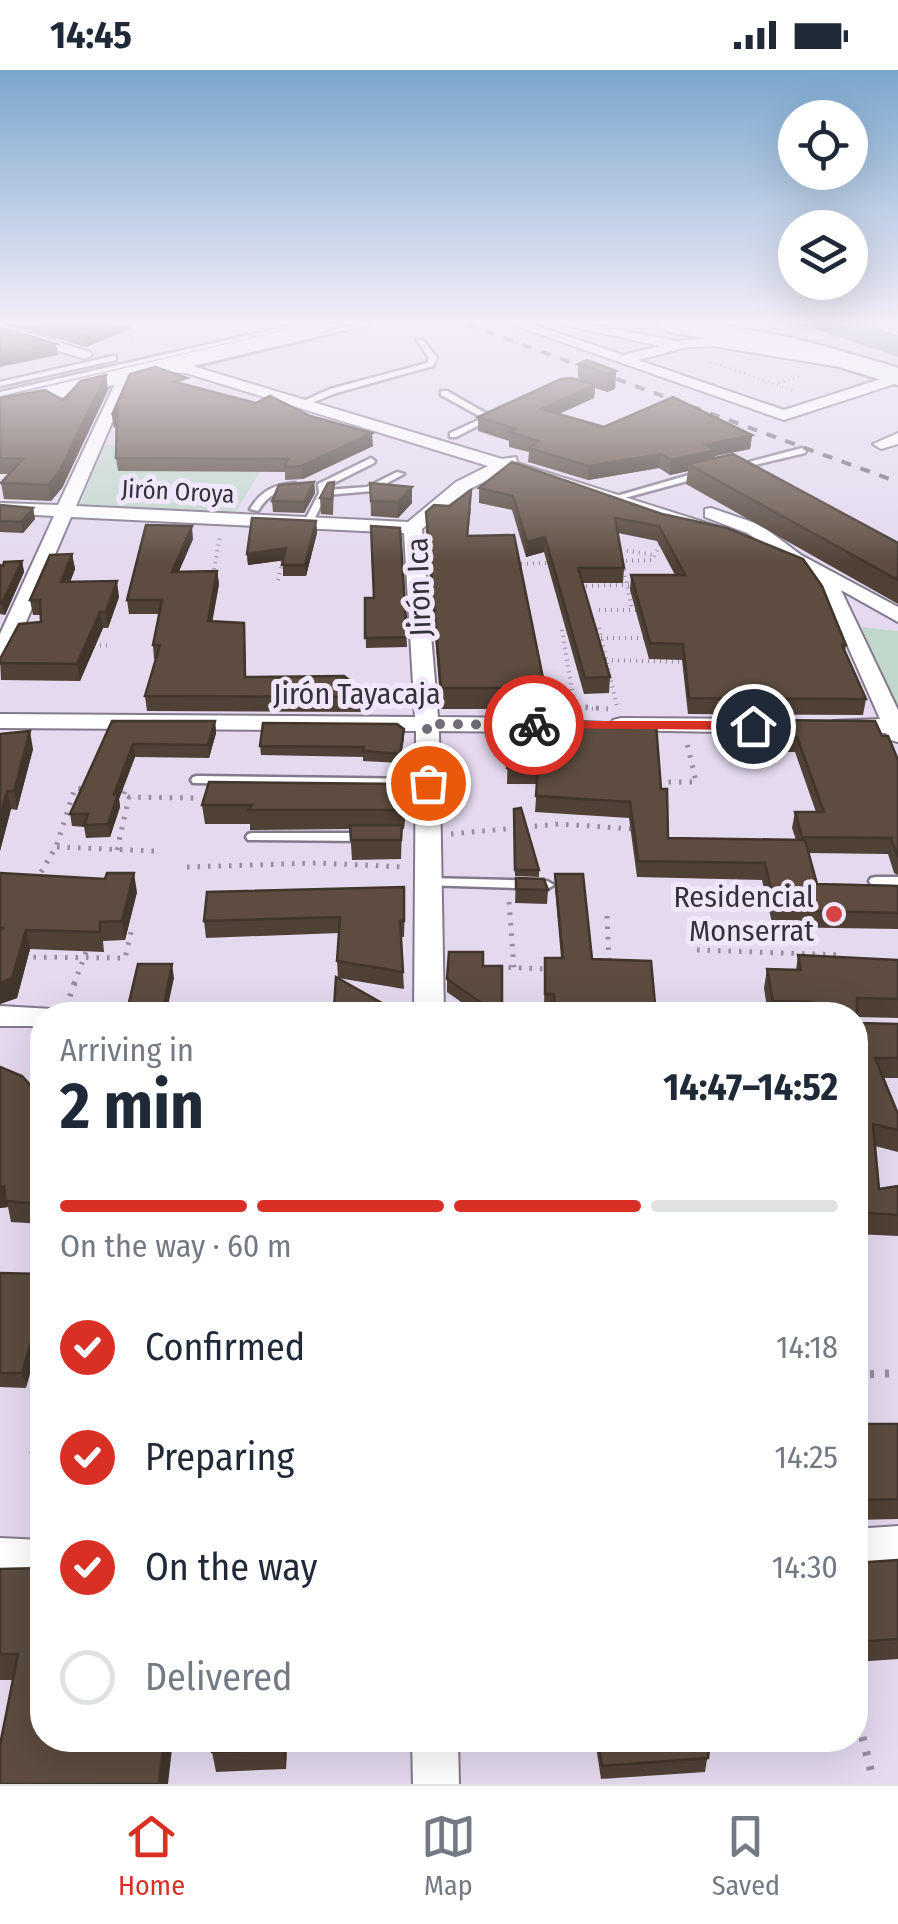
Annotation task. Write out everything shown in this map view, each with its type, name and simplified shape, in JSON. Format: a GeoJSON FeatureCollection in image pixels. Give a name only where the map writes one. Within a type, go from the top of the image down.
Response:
{"type":"FeatureCollection","features":[{"type":"Feature","properties":{"kind":"street"},"geometry":{"type":"LineString","coordinates":[[0,658],[113,404]]}},
{"type":"Feature","properties":{"kind":"street"},"geometry":{"type":"LineString","coordinates":[[301,404],[393,432],[636,489],[748,526],[898,616]]}},
{"type":"Feature","properties":{"kind":"street"},"geometry":{"type":"LineString","coordinates":[[352,404],[453,435],[512,460],[806,564],[837,598],[896,731]]}},
{"type":"Feature","properties":{"kind":"street"},"geometry":{"type":"LineString","coordinates":[[752,404],[784,415],[820,404]]}},
{"type":"Feature","properties":{"kind":"street"},"geometry":{"type":"LineString","coordinates":[[393,432],[413,423]]}},
{"type":"Feature","properties":{"kind":"street","name":"Jirón Ica"},"geometry":{"type":"LineString","coordinates":[[429,1002],[428,875],[423,836],[428,783],[427,724],[412,528],[462,486],[512,460]]}},
{"type":"Feature","properties":{"kind":"street","name":"Jirón Oroya"},"geometry":{"type":"LineString","coordinates":[[0,508],[412,528]]}},
{"type":"Feature","properties":{"kind":"street","name":"Jirón Tayacaja"},"geometry":{"type":"LineString","coordinates":[[0,721],[582,725],[622,717],[683,725],[896,731]]}},
{"type":"Feature","properties":{"kind":"street"},"geometry":{"type":"LineString","coordinates":[[0,1016],[30,1016]]}},
{"type":"Feature","properties":{"kind":"street"},"geometry":{"type":"LineString","coordinates":[[868,1547],[898,1545]]}},
{"type":"Feature","properties":{"kind":"street"},"geometry":{"type":"LineString","coordinates":[[0,1558],[30,1559]]}},
{"type":"Feature","properties":{"kind":"street"},"geometry":{"type":"LineString","coordinates":[[436,1752],[436,1784]]}},
{"type":"Feature","properties":{"kind":"lane"},"geometry":{"type":"LineString","coordinates":[[464,404],[489,418]]}},
{"type":"Feature","properties":{"kind":"lane"},"geometry":{"type":"LineString","coordinates":[[453,435],[506,410]]}},
{"type":"Feature","properties":{"kind":"lane"},"geometry":{"type":"LineString","coordinates":[[729,468],[802,452]]}},
{"type":"Feature","properties":{"kind":"lane"},"geometry":{"type":"LineString","coordinates":[[300,522],[322,490],[370,461]]}},
{"type":"Feature","properties":{"kind":"lane"},"geometry":{"type":"LineString","coordinates":[[617,497],[711,472]]}},
{"type":"Feature","properties":{"kind":"lane"},"geometry":{"type":"LineString","coordinates":[[255,509],[263,494],[274,488],[369,489],[400,474]]}},
{"type":"Feature","properties":{"kind":"lane"},"geometry":{"type":"LineString","coordinates":[[197,780],[428,783]]}},
{"type":"Feature","properties":{"kind":"lane"},"geometry":{"type":"LineString","coordinates":[[252,837],[380,837]]}},
{"type":"Feature","properties":{"kind":"lane"},"geometry":{"type":"LineString","coordinates":[[428,875],[547,886]]}},
{"type":"Feature","properties":{"kind":"lane"},"geometry":{"type":"LineString","coordinates":[[876,880],[898,881]]}},
{"type":"Feature","properties":{"kind":"path"},"geometry":{"type":"LineString","coordinates":[[212,578],[224,518]]}},
{"type":"Feature","properties":{"kind":"path"},"geometry":{"type":"LineString","coordinates":[[603,562],[652,560],[687,519]]}},
{"type":"Feature","properties":{"kind":"path"},"geometry":{"type":"LineString","coordinates":[[278,580],[300,522]]}},
{"type":"Feature","properties":{"kind":"path"},"geometry":{"type":"LineString","coordinates":[[616,549],[654,555]]}},
{"type":"Feature","properties":{"kind":"path"},"geometry":{"type":"LineString","coordinates":[[622,561],[632,610]]}},
{"type":"Feature","properties":{"kind":"path"},"geometry":{"type":"LineString","coordinates":[[509,564],[564,562]]}},
{"type":"Feature","properties":{"kind":"path"},"geometry":{"type":"LineString","coordinates":[[586,586],[642,585]]}},
{"type":"Feature","properties":{"kind":"path"},"geometry":{"type":"LineString","coordinates":[[598,610],[650,610]]}},
{"type":"Feature","properties":{"kind":"path"},"geometry":{"type":"LineString","coordinates":[[562,630],[575,708],[622,717],[598,628]]}},
{"type":"Feature","properties":{"kind":"path"},"geometry":{"type":"LineString","coordinates":[[601,638],[658,638]]}},
{"type":"Feature","properties":{"kind":"path"},"geometry":{"type":"LineString","coordinates":[[76,646],[112,645]]}},
{"type":"Feature","properties":{"kind":"path"},"geometry":{"type":"LineString","coordinates":[[606,660],[698,662]]}},
{"type":"Feature","properties":{"kind":"path"},"geometry":{"type":"LineString","coordinates":[[658,782],[696,782],[683,725]]}},
{"type":"Feature","properties":{"kind":"path"},"geometry":{"type":"LineString","coordinates":[[84,789],[91,772]]}},
{"type":"Feature","properties":{"kind":"path"},"geometry":{"type":"LineString","coordinates":[[42,872],[56,847],[75,788],[97,789]]}},
{"type":"Feature","properties":{"kind":"path"},"geometry":{"type":"LineString","coordinates":[[111,790],[125,790],[123,797],[209,798]]}},
{"type":"Feature","properties":{"kind":"path"},"geometry":{"type":"LineString","coordinates":[[117,850],[129,797]]}},
{"type":"Feature","properties":{"kind":"path"},"geometry":{"type":"LineString","coordinates":[[423,836],[560,824],[649,830]]}},
{"type":"Feature","properties":{"kind":"path"},"geometry":{"type":"LineString","coordinates":[[56,847],[154,851]]}},
{"type":"Feature","properties":{"kind":"path"},"geometry":{"type":"LineString","coordinates":[[187,866],[317,863],[428,875]]}},
{"type":"Feature","properties":{"kind":"path"},"geometry":{"type":"LineString","coordinates":[[509,888],[514,968]]}},
{"type":"Feature","properties":{"kind":"path"},"geometry":{"type":"LineString","coordinates":[[606,916],[609,971]]}},
{"type":"Feature","properties":{"kind":"path"},"geometry":{"type":"LineString","coordinates":[[6,957],[125,958],[132,928]]}},
{"type":"Feature","properties":{"kind":"path"},"geometry":{"type":"LineString","coordinates":[[69,1002],[90,940]]}},
{"type":"Feature","properties":{"kind":"path"},"geometry":{"type":"LineString","coordinates":[[697,950],[840,955],[845,966]]}},
{"type":"Feature","properties":{"kind":"path"},"geometry":{"type":"LineString","coordinates":[[487,967],[552,969]]}},
{"type":"Feature","properties":{"kind":"path"},"geometry":{"type":"LineString","coordinates":[[868,1374],[898,1373]]}},
{"type":"Feature","properties":{"kind":"path"},"geometry":{"type":"LineString","coordinates":[[866,1752],[871,1771]]}},
{"type":"Feature","properties":{"kind":"green space"},"geometry":{"type":"Polygon","coordinates":[[[105,445],[243,446],[265,463],[234,515],[79,507],[105,445]]]}},
{"type":"Feature","properties":{"kind":"green space"},"geometry":{"type":"Polygon","coordinates":[[[861,627],[898,631],[898,708],[861,627]]]}},
{"type":"Feature","properties":{"kind":"building"},"geometry":{"type":"Polygon","coordinates":[[[0,404],[92,404],[59,472],[48,485],[1,483],[23,459],[0,458],[0,404]]]}},
{"type":"Feature","properties":{"kind":"building"},"geometry":{"type":"Polygon","coordinates":[[[117,404],[286,404],[310,416],[372,433],[302,466],[284,467],[288,459],[116,458],[117,410],[112,415],[117,404]]]}},
{"type":"Feature","properties":{"kind":"building"},"geometry":{"type":"Polygon","coordinates":[[[506,404],[552,404],[541,409],[604,427],[657,404],[688,404],[752,435],[706,445],[716,450],[671,460],[661,454],[588,466],[529,448],[538,441],[478,417],[506,404]]]}},
{"type":"Feature","properties":{"kind":"building"},"geometry":{"type":"Polygon","coordinates":[[[733,454],[898,543],[898,580],[688,464],[733,454]]]}},
{"type":"Feature","properties":{"kind":"building"},"geometry":{"type":"Polygon","coordinates":[[[512,462],[662,514],[727,528],[803,559],[822,586],[866,699],[689,698],[683,644],[650,643],[631,575],[685,575],[659,526],[615,518],[624,568],[578,568],[610,677],[585,678],[545,537],[527,542],[513,496],[479,488],[512,462]]]}},
{"type":"Feature","properties":{"kind":"building"},"geometry":{"type":"Polygon","coordinates":[[[314,482],[304,502],[272,501],[279,485],[314,482]]]}},
{"type":"Feature","properties":{"kind":"building"},"geometry":{"type":"Polygon","coordinates":[[[334,482],[332,499],[320,498],[328,483],[334,482]]]}},
{"type":"Feature","properties":{"kind":"building"},"geometry":{"type":"Polygon","coordinates":[[[370,483],[412,487],[398,502],[371,501],[370,483]]]}},
{"type":"Feature","properties":{"kind":"building"},"geometry":{"type":"Polygon","coordinates":[[[471,490],[467,536],[514,535],[546,693],[510,692],[510,688],[441,688],[426,512],[434,505],[449,506],[471,490]]]}},
{"type":"Feature","properties":{"kind":"building"},"geometry":{"type":"Polygon","coordinates":[[[0,505],[33,508],[21,522],[0,521],[0,505]]]}},
{"type":"Feature","properties":{"kind":"building"},"geometry":{"type":"Polygon","coordinates":[[[252,518],[316,521],[305,565],[282,565],[286,548],[247,554],[252,518]]]}},
{"type":"Feature","properties":{"kind":"building"},"geometry":{"type":"Polygon","coordinates":[[[146,525],[192,526],[172,572],[217,571],[208,621],[244,623],[245,677],[344,676],[371,697],[145,696],[160,645],[153,645],[162,600],[127,600],[146,525]]]}},
{"type":"Feature","properties":{"kind":"building"},"geometry":{"type":"Polygon","coordinates":[[[371,526],[400,528],[407,637],[365,638],[365,598],[374,598],[371,526]]]}},
{"type":"Feature","properties":{"kind":"building"},"geometry":{"type":"Polygon","coordinates":[[[72,554],[61,582],[117,581],[106,612],[100,612],[77,664],[0,663],[19,624],[41,622],[40,600],[30,600],[50,555],[72,554]]]}},
{"type":"Feature","properties":{"kind":"building"},"geometry":{"type":"Polygon","coordinates":[[[22,561],[2,603],[0,603],[0,565],[22,561]]]}},
{"type":"Feature","properties":{"kind":"building"},"geometry":{"type":"Polygon","coordinates":[[[509,719],[656,724],[661,789],[667,789],[668,838],[805,840],[817,884],[898,886],[898,913],[776,910],[765,863],[638,861],[630,802],[536,796],[538,768],[507,768],[509,719]]]}},
{"type":"Feature","properties":{"kind":"building"},"geometry":{"type":"Polygon","coordinates":[[[747,720],[875,721],[882,736],[888,736],[898,760],[898,857],[891,838],[802,837],[795,812],[824,812],[797,737],[753,737],[747,720]]]}},
{"type":"Feature","properties":{"kind":"building"},"geometry":{"type":"Polygon","coordinates":[[[112,721],[215,721],[208,745],[133,744],[114,794],[118,794],[108,824],[84,825],[88,814],[70,814],[112,721]]]}},
{"type":"Feature","properties":{"kind":"building"},"geometry":{"type":"Polygon","coordinates":[[[263,723],[397,724],[404,729],[400,754],[363,751],[364,747],[260,746],[263,723]]]}},
{"type":"Feature","properties":{"kind":"building"},"geometry":{"type":"Polygon","coordinates":[[[30,731],[14,791],[7,791],[0,817],[0,734],[30,731]]]}},
{"type":"Feature","properties":{"kind":"building"},"geometry":{"type":"Polygon","coordinates":[[[209,782],[406,784],[404,810],[248,810],[252,805],[202,805],[209,782]]]}},
{"type":"Feature","properties":{"kind":"building"},"geometry":{"type":"Polygon","coordinates":[[[521,808],[539,870],[515,870],[514,809],[521,808]]]}},
{"type":"Feature","properties":{"kind":"building"},"geometry":{"type":"Polygon","coordinates":[[[350,825],[402,825],[401,840],[351,840],[350,825]]]}},
{"type":"Feature","properties":{"kind":"building"},"geometry":{"type":"Polygon","coordinates":[[[0,873],[105,879],[107,873],[134,873],[122,921],[100,922],[100,932],[26,930],[12,978],[0,983],[0,873]]]}},
{"type":"Feature","properties":{"kind":"building"},"geometry":{"type":"Polygon","coordinates":[[[555,874],[583,874],[592,959],[651,961],[655,1002],[554,1002],[554,994],[545,994],[545,958],[563,958],[555,874]]]}},
{"type":"Feature","properties":{"kind":"building"},"geometry":{"type":"Polygon","coordinates":[[[516,878],[544,879],[548,890],[516,889],[516,878]]]}},
{"type":"Feature","properties":{"kind":"building"},"geometry":{"type":"Polygon","coordinates":[[[404,887],[404,921],[400,921],[403,972],[337,961],[340,917],[204,921],[207,892],[404,887]]]}},
{"type":"Feature","properties":{"kind":"building"},"geometry":{"type":"Polygon","coordinates":[[[449,952],[483,952],[483,966],[502,966],[502,1002],[480,1002],[447,979],[449,952]]]}},
{"type":"Feature","properties":{"kind":"building"},"geometry":{"type":"Polygon","coordinates":[[[798,955],[898,960],[898,999],[773,1001],[767,969],[801,970],[798,955]]]}},
{"type":"Feature","properties":{"kind":"building"},"geometry":{"type":"Polygon","coordinates":[[[138,964],[172,964],[165,1002],[129,1002],[138,964]]]}},
{"type":"Feature","properties":{"kind":"building"},"geometry":{"type":"Polygon","coordinates":[[[336,977],[380,1002],[334,1002],[336,977]]]}},
{"type":"Feature","properties":{"kind":"building"},"geometry":{"type":"Polygon","coordinates":[[[868,1023],[898,1024],[898,1058],[875,1058],[898,1114],[898,1130],[873,1124],[879,1189],[898,1186],[898,1215],[868,1213],[868,1023]]]}},
{"type":"Feature","properties":{"kind":"building"},"geometry":{"type":"Polygon","coordinates":[[[0,1067],[22,1076],[30,1085],[30,1203],[6,1201],[4,1186],[0,1187],[0,1067]]]}},
{"type":"Feature","properties":{"kind":"building"},"geometry":{"type":"Polygon","coordinates":[[[0,1273],[30,1274],[30,1345],[22,1373],[0,1373],[0,1273]]]}},
{"type":"Feature","properties":{"kind":"building"},"geometry":{"type":"Polygon","coordinates":[[[868,1424],[898,1424],[898,1499],[868,1500],[868,1424]]]}},
{"type":"Feature","properties":{"kind":"building"},"geometry":{"type":"Polygon","coordinates":[[[898,1560],[898,1639],[868,1641],[868,1562],[898,1560]]]}},
{"type":"Feature","properties":{"kind":"building"},"geometry":{"type":"Polygon","coordinates":[[[30,1568],[30,1752],[163,1752],[159,1784],[0,1784],[0,1745],[18,1654],[0,1654],[0,1569],[30,1568]]]}},
{"type":"Feature","properties":{"kind":"building"},"geometry":{"type":"Polygon","coordinates":[[[600,1752],[709,1752],[708,1758],[602,1766],[600,1752]]]}},
{"type":"Feature","properties":{"kind":"railway"},"geometry":{"type":"LineString","coordinates":[[685,404],[898,482]]}},
{"type":"Feature","properties":{"kind":"way so far"},"geometry":{"type":"LineString","coordinates":[[428,783],[427,724],[534,725]]}},
{"type":"Feature","properties":{"kind":"place","name":"Residencial Monserrat"},"geometry":{"type":"Point","coordinates":[834,914]}},
{"type":"Feature","properties":{"kind":"route"},"geometry":{"type":"LineString","coordinates":[[534,725],[753,726]]}}]}
